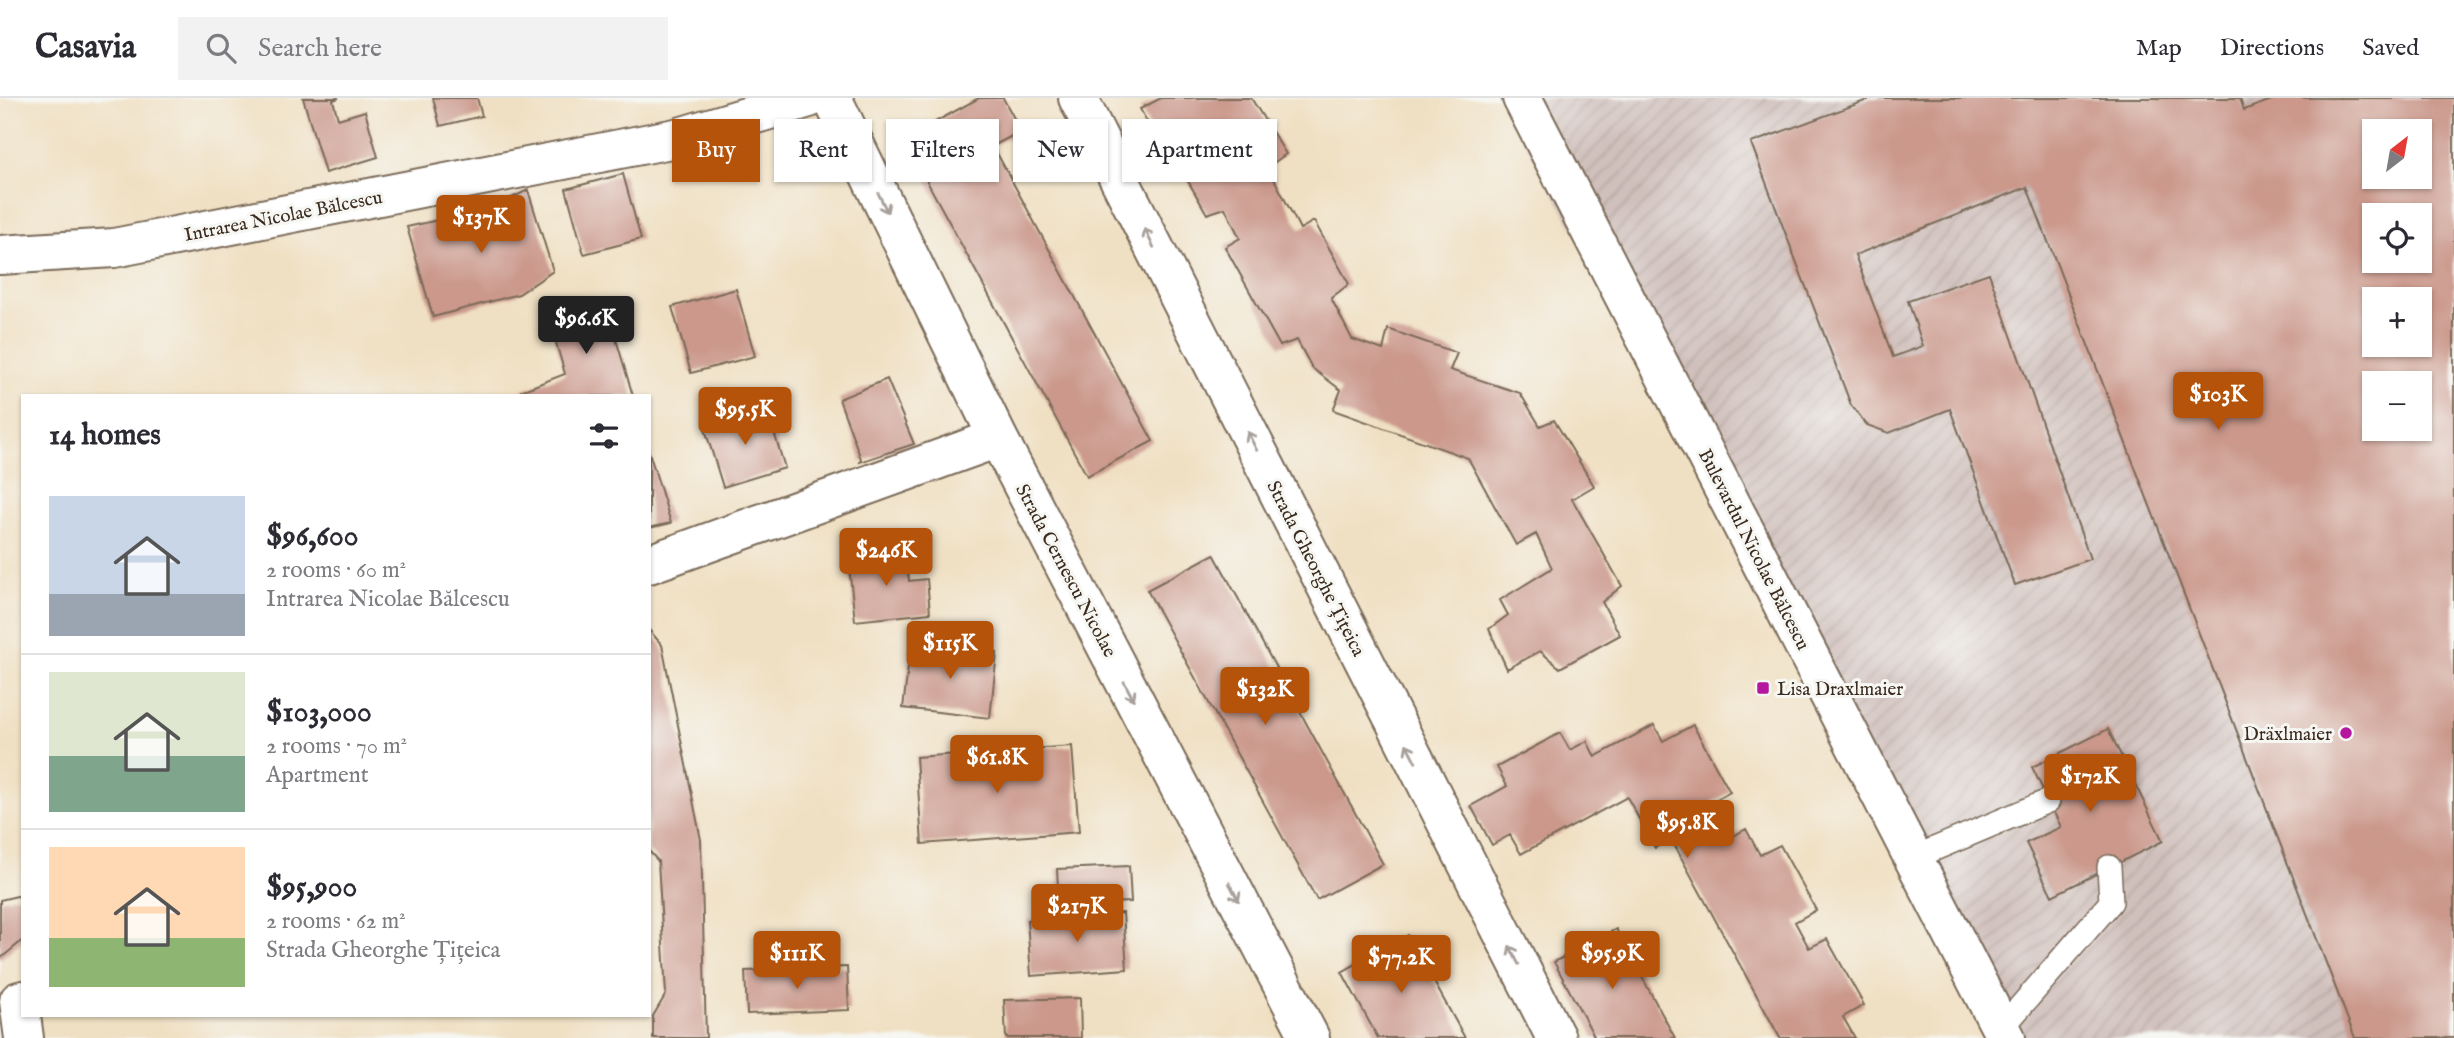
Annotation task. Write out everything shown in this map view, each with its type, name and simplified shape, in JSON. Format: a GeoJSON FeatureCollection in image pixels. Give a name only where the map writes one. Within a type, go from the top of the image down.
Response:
{"type":"FeatureCollection","features":[{"type":"Feature","properties":{"kind":"street","name":"Intrarea Nicolae Bălcescu"},"geometry":{"type":"LineString","coordinates":[[0,256],[114,248],[676,138],[809,98]]}},
{"type":"Feature","properties":{"kind":"street","name":"Strada Cernescu Nicolae"},"geometry":{"type":"LineString","coordinates":[[832,98],[998,438],[1310,1038]]}},
{"type":"Feature","properties":{"kind":"street","name":"Strada Gheorghe Țițeica"},"geometry":{"type":"LineString","coordinates":[[1078,98],[1556,1038]]}},
{"type":"Feature","properties":{"kind":"street","name":"Bulevardul Nicolae Bălcescu"},"geometry":{"type":"LineString","coordinates":[[1522,98],[2003,1034]]}},
{"type":"Feature","properties":{"kind":"street"},"geometry":{"type":"LineString","coordinates":[[651,563],[998,438]]}},
{"type":"Feature","properties":{"kind":"street"},"geometry":{"type":"LineString","coordinates":[[21,1017],[24,1038]]}},
{"type":"Feature","properties":{"kind":"lane"},"geometry":{"type":"LineString","coordinates":[[1913,858],[2048,801]]}},
{"type":"Feature","properties":{"kind":"lane"},"geometry":{"type":"LineString","coordinates":[[2003,1034],[2111,902],[2109,867]]}},
{"type":"Feature","properties":{"kind":"shaded area"},"geometry":{"type":"Polygon","coordinates":[[[1501,98],[2454,98],[2454,1038],[2021,1038],[1501,98]]]}},
{"type":"Feature","properties":{"kind":"building"},"geometry":{"type":"Polygon","coordinates":[[[303,98],[339,98],[333,100],[338,119],[365,111],[378,157],[325,173],[303,98]]]}},
{"type":"Feature","properties":{"kind":"building"},"geometry":{"type":"Polygon","coordinates":[[[433,98],[477,98],[482,116],[440,126],[433,98]]]}},
{"type":"Feature","properties":{"kind":"building"},"geometry":{"type":"Polygon","coordinates":[[[979,98],[1003,98],[1014,119],[1013,135],[999,143],[999,119],[941,119],[979,98]]]}},
{"type":"Feature","properties":{"kind":"building"},"geometry":{"type":"Polygon","coordinates":[[[1161,98],[1251,98],[1264,119],[1146,119],[1140,109],[1161,98]]]}},
{"type":"Feature","properties":{"kind":"building","name":"Dräxlmaier"},"geometry":{"type":"Polygon","coordinates":[[[1873,98],[2240,98],[2244,110],[2277,98],[2454,98],[2454,1038],[2355,1038],[2027,187],[1855,255],[1893,357],[1923,346],[1908,301],[1989,273],[2090,559],[2015,585],[1950,409],[1889,433],[1867,425],[1851,405],[1751,143],[1873,98]]]}},
{"type":"Feature","properties":{"kind":"building"},"geometry":{"type":"Polygon","coordinates":[[[1277,140],[1286,154],[1277,160],[1277,140]]]}},
{"type":"Feature","properties":{"kind":"building"},"geometry":{"type":"Polygon","coordinates":[[[999,157],[1153,441],[1087,476],[927,182],[999,182],[999,157]]]}},
{"type":"Feature","properties":{"kind":"building"},"geometry":{"type":"Polygon","coordinates":[[[623,174],[641,239],[584,254],[566,189],[623,174]]]}},
{"type":"Feature","properties":{"kind":"building"},"geometry":{"type":"Polygon","coordinates":[[[1189,182],[1276,182],[1300,229],[1314,221],[1349,284],[1331,298],[1352,339],[1383,350],[1388,329],[1457,353],[1450,370],[1520,393],[1540,426],[1554,420],[1594,486],[1572,499],[1622,586],[1602,602],[1620,635],[1560,668],[1540,651],[1507,669],[1489,629],[1508,615],[1500,600],[1552,568],[1536,534],[1516,545],[1468,458],[1333,410],[1341,390],[1312,368],[1297,340],[1280,346],[1225,247],[1240,238],[1225,208],[1207,214],[1189,182]]]}},
{"type":"Feature","properties":{"kind":"building"},"geometry":{"type":"Polygon","coordinates":[[[528,190],[553,271],[519,294],[433,317],[407,227],[491,208],[528,190]]]}},
{"type":"Feature","properties":{"kind":"building"},"geometry":{"type":"Polygon","coordinates":[[[736,289],[755,356],[691,373],[672,307],[736,289]]]}},
{"type":"Feature","properties":{"kind":"building"},"geometry":{"type":"Polygon","coordinates":[[[605,302],[632,394],[522,394],[521,391],[565,374],[548,315],[605,302]]]}},
{"type":"Feature","properties":{"kind":"building"},"geometry":{"type":"Polygon","coordinates":[[[887,379],[914,444],[860,462],[839,399],[887,379]]]}},
{"type":"Feature","properties":{"kind":"building"},"geometry":{"type":"Polygon","coordinates":[[[766,406],[785,468],[723,487],[704,426],[766,406]]]}},
{"type":"Feature","properties":{"kind":"building"},"geometry":{"type":"Polygon","coordinates":[[[651,458],[671,523],[651,528],[651,458]]]}},
{"type":"Feature","properties":{"kind":"building"},"geometry":{"type":"Polygon","coordinates":[[[906,552],[909,581],[927,579],[930,613],[855,621],[848,558],[906,552]]]}},
{"type":"Feature","properties":{"kind":"building"},"geometry":{"type":"Polygon","coordinates":[[[1214,554],[1383,864],[1317,900],[1147,590],[1214,554]]]}},
{"type":"Feature","properties":{"kind":"building"},"geometry":{"type":"Polygon","coordinates":[[[651,632],[662,645],[701,840],[706,1038],[653,1038],[653,1016],[666,994],[658,861],[651,853],[651,632]]]}},
{"type":"Feature","properties":{"kind":"building"},"geometry":{"type":"Polygon","coordinates":[[[911,643],[997,653],[990,718],[903,708],[911,643]]]}},
{"type":"Feature","properties":{"kind":"building"},"geometry":{"type":"Polygon","coordinates":[[[1654,725],[1663,741],[1693,725],[1730,792],[1708,804],[1728,839],[1746,829],[1760,855],[1780,845],[1816,910],[1795,922],[1809,948],[1827,939],[1864,1005],[1843,1017],[1855,1038],[1780,1038],[1671,839],[1655,848],[1627,797],[1521,854],[1510,835],[1492,845],[1471,806],[1507,786],[1497,767],[1560,733],[1570,750],[1587,741],[1595,757],[1654,725]]]}},
{"type":"Feature","properties":{"kind":"building"},"geometry":{"type":"Polygon","coordinates":[[[2108,729],[2163,841],[2052,896],[2026,843],[2061,827],[2032,767],[2108,729]]]}},
{"type":"Feature","properties":{"kind":"building"},"geometry":{"type":"Polygon","coordinates":[[[1072,746],[1079,832],[922,844],[916,757],[1072,746]]]}},
{"type":"Feature","properties":{"kind":"building"},"geometry":{"type":"Polygon","coordinates":[[[1129,866],[1131,902],[1059,905],[1057,869],[1129,866]]]}},
{"type":"Feature","properties":{"kind":"building"},"geometry":{"type":"Polygon","coordinates":[[[21,897],[21,942],[0,959],[0,900],[21,897]]]}},
{"type":"Feature","properties":{"kind":"building"},"geometry":{"type":"Polygon","coordinates":[[[1123,913],[1127,969],[1031,976],[1027,920],[1123,913]]]}},
{"type":"Feature","properties":{"kind":"building"},"geometry":{"type":"Polygon","coordinates":[[[1616,929],[1675,1038],[1595,1038],[1554,962],[1616,929]]]}},
{"type":"Feature","properties":{"kind":"building"},"geometry":{"type":"Polygon","coordinates":[[[1408,935],[1465,1038],[1378,1038],[1342,972],[1408,935]]]}},
{"type":"Feature","properties":{"kind":"building"},"geometry":{"type":"Polygon","coordinates":[[[847,967],[849,1010],[747,1014],[745,971],[847,967]]]}},
{"type":"Feature","properties":{"kind":"building"},"geometry":{"type":"Polygon","coordinates":[[[1080,998],[1081,1038],[1006,1038],[1004,1000],[1080,998]]]}},
{"type":"Feature","properties":{"kind":"place","name":"Lisa Draxlmaier"},"geometry":{"type":"Point","coordinates":[1763,688]}},
{"type":"Feature","properties":{"kind":"place","name":"Dräxlmaier"},"geometry":{"type":"Point","coordinates":[2346,733]}}]}
